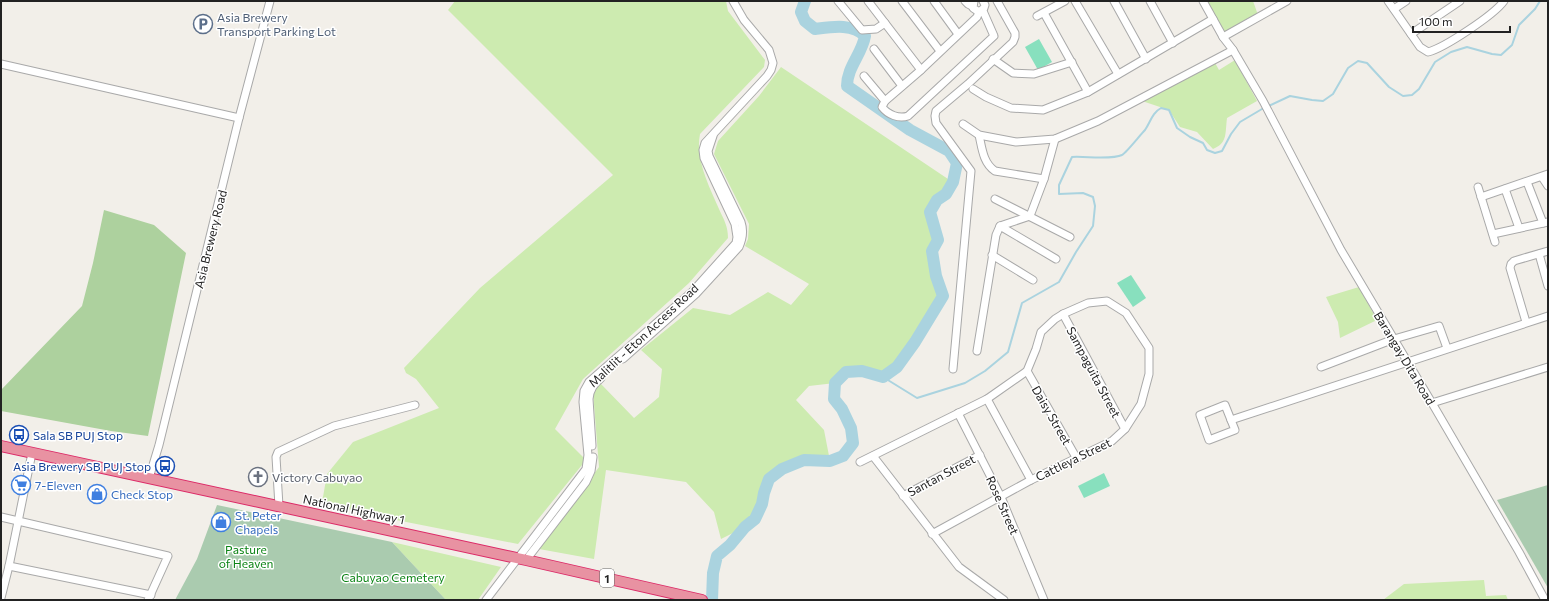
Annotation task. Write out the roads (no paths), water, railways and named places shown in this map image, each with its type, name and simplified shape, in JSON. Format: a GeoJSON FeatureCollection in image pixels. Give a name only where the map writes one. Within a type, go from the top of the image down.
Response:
{"type":"FeatureCollection","features":[{"type":"Feature","properties":{"kind":"highway","name":"National Highway 1"},"geometry":{"type":"LineString","coordinates":[[1,446],[699,599]]}},
{"type":"Feature","properties":{"kind":"street","name":"Asia Brewery Road"},"geometry":{"type":"LineString","coordinates":[[149,478],[161,438],[270,1]]}},
{"type":"Feature","properties":{"kind":"street","name":"Malitlit - Eton Access Road"},"geometry":{"type":"LineString","coordinates":[[521,559],[550,516],[586,469],[588,456],[583,402],[584,391],[590,382],[692,292],[736,244],[737,237],[735,224],[704,158],[703,150],[705,143],[767,76],[773,63],[769,50],[744,20],[733,1]]}},
{"type":"Feature","properties":{"kind":"street"},"geometry":{"type":"LineString","coordinates":[[838,1],[862,30],[876,29],[885,23]]}},
{"type":"Feature","properties":{"kind":"street"},"geometry":{"type":"LineString","coordinates":[[868,1],[921,70]]}},
{"type":"Feature","properties":{"kind":"street"},"geometry":{"type":"LineString","coordinates":[[902,1],[940,51]]}},
{"type":"Feature","properties":{"kind":"street"},"geometry":{"type":"LineString","coordinates":[[934,1],[958,34]]}},
{"type":"Feature","properties":{"kind":"street"},"geometry":{"type":"LineString","coordinates":[[953,370],[971,171],[936,122],[935,116],[936,111],[994,59],[1012,42],[1015,37],[1015,33],[997,1],[974,10],[973,3],[968,4],[965,1]]}},
{"type":"Feature","properties":{"kind":"street"},"geometry":{"type":"LineString","coordinates":[[1037,16],[1064,1]]}},
{"type":"Feature","properties":{"kind":"street"},"geometry":{"type":"LineString","coordinates":[[1075,1],[1118,74]]}},
{"type":"Feature","properties":{"kind":"street"},"geometry":{"type":"LineString","coordinates":[[1114,1],[1146,58]]}},
{"type":"Feature","properties":{"kind":"street"},"geometry":{"type":"LineString","coordinates":[[1150,1],[1173,43]]}},
{"type":"Feature","properties":{"kind":"street","name":"Barangay Dita Road"},"geometry":{"type":"LineString","coordinates":[[1203,1],[1223,37],[1233,50],[1263,101],[1341,250],[1432,403],[1545,600]]}},
{"type":"Feature","properties":{"kind":"street"},"geometry":{"type":"LineString","coordinates":[[1223,37],[1287,1]]}},
{"type":"Feature","properties":{"kind":"street"},"geometry":{"type":"LineString","coordinates":[[1388,1],[1420,47],[1428,52],[1441,47],[1493,13],[1504,1]]}},
{"type":"Feature","properties":{"kind":"street"},"geometry":{"type":"LineString","coordinates":[[1394,9],[1406,1]]}},
{"type":"Feature","properties":{"kind":"street"},"geometry":{"type":"LineString","coordinates":[[1411,34],[1460,1]]}},
{"type":"Feature","properties":{"kind":"street"},"geometry":{"type":"LineString","coordinates":[[982,7],[994,36],[908,116],[899,118],[884,111],[882,108],[885,101],[921,70],[977,17],[982,7]]}},
{"type":"Feature","properties":{"kind":"street"},"geometry":{"type":"LineString","coordinates":[[1044,13],[1088,92]]}},
{"type":"Feature","properties":{"kind":"street"},"geometry":{"type":"LineString","coordinates":[[973,89],[986,97],[1011,108],[1044,110],[1088,92],[1213,19]]}},
{"type":"Feature","properties":{"kind":"street"},"geometry":{"type":"LineString","coordinates":[[874,49],[902,86]]}},
{"type":"Feature","properties":{"kind":"street"},"geometry":{"type":"LineString","coordinates":[[963,124],[979,135],[1016,142],[1055,139],[1098,121],[1233,50]]}},
{"type":"Feature","properties":{"kind":"street"},"geometry":{"type":"LineString","coordinates":[[994,59],[1013,73],[1034,74],[1072,62]]}},
{"type":"Feature","properties":{"kind":"street"},"geometry":{"type":"LineString","coordinates":[[1,64],[240,118]]}},
{"type":"Feature","properties":{"kind":"street"},"geometry":{"type":"LineString","coordinates":[[864,76],[885,101]]}},
{"type":"Feature","properties":{"kind":"street"},"geometry":{"type":"LineString","coordinates":[[979,135],[986,163],[989,167],[995,171],[1044,179]]}},
{"type":"Feature","properties":{"kind":"street","name":"Malitlit - Eton Access Road"},"geometry":{"type":"LineString","coordinates":[[521,559],[557,519],[586,482],[591,471],[593,456],[589,392],[595,384],[696,294],[740,247],[743,239],[741,222],[709,156],[708,151],[713,136]]}},
{"type":"Feature","properties":{"kind":"street"},"geometry":{"type":"LineString","coordinates":[[1030,216],[1044,179],[1055,139]]}},
{"type":"Feature","properties":{"kind":"street"},"geometry":{"type":"LineString","coordinates":[[1481,197],[1545,176],[1548,186]]}},
{"type":"Feature","properties":{"kind":"street"},"geometry":{"type":"LineString","coordinates":[[1492,234],[1546,223],[1527,182]]}},
{"type":"Feature","properties":{"kind":"street"},"geometry":{"type":"LineString","coordinates":[[1478,187],[1495,242]]}},
{"type":"Feature","properties":{"kind":"street"},"geometry":{"type":"LineString","coordinates":[[1505,189],[1519,228]]}},
{"type":"Feature","properties":{"kind":"street"},"geometry":{"type":"LineString","coordinates":[[994,199],[1070,237]]}},
{"type":"Feature","properties":{"kind":"street"},"geometry":{"type":"LineString","coordinates":[[977,351],[996,235],[1000,226],[1030,216]]}},
{"type":"Feature","properties":{"kind":"street"},"geometry":{"type":"LineString","coordinates":[[1000,226],[1056,259]]}},
{"type":"Feature","properties":{"kind":"street"},"geometry":{"type":"LineString","coordinates":[[1526,322],[1510,268],[1511,264],[1514,261],[1548,251]]}},
{"type":"Feature","properties":{"kind":"street"},"geometry":{"type":"LineString","coordinates":[[1539,254],[1548,286]]}},
{"type":"Feature","properties":{"kind":"street"},"geometry":{"type":"LineString","coordinates":[[992,255],[1033,280]]}},
{"type":"Feature","properties":{"kind":"street","name":"Cattleya Street"},"geometry":{"type":"LineString","coordinates":[[932,534],[1031,480],[1112,441],[1125,429],[1141,404],[1149,374],[1149,348],[1126,313],[1107,301],[1088,303],[1063,314],[1041,332],[1027,371]]}},
{"type":"Feature","properties":{"kind":"street","name":"Sampaguita Street"},"geometry":{"type":"LineString","coordinates":[[1063,314],[1125,429]]}},
{"type":"Feature","properties":{"kind":"street"},"geometry":{"type":"LineString","coordinates":[[1231,420],[1548,316]]}},
{"type":"Feature","properties":{"kind":"street"},"geometry":{"type":"LineString","coordinates":[[1321,368],[1394,339],[1439,326],[1447,348]]}},
{"type":"Feature","properties":{"kind":"street"},"geometry":{"type":"LineString","coordinates":[[1432,403],[1548,368]]}},
{"type":"Feature","properties":{"kind":"street"},"geometry":{"type":"LineString","coordinates":[[860,462],[987,399],[1027,371]]}},
{"type":"Feature","properties":{"kind":"street","name":"Daisy Street"},"geometry":{"type":"LineString","coordinates":[[1027,371],[1077,459]]}},
{"type":"Feature","properties":{"kind":"street"},"geometry":{"type":"LineString","coordinates":[[987,399],[1031,480]]}},
{"type":"Feature","properties":{"kind":"street"},"geometry":{"type":"LineString","coordinates":[[279,506],[276,457],[278,452],[334,426],[415,405]]}},
{"type":"Feature","properties":{"kind":"street"},"geometry":{"type":"LineString","coordinates":[[1225,405],[1231,420],[1235,430],[1209,440],[1200,415],[1225,405]]}},
{"type":"Feature","properties":{"kind":"street","name":"Rose Street"},"geometry":{"type":"LineString","coordinates":[[958,413],[1001,497],[1044,600]]}},
{"type":"Feature","properties":{"kind":"street"},"geometry":{"type":"LineString","coordinates":[[1,598],[32,453]]}},
{"type":"Feature","properties":{"kind":"street","name":"Santan Street"},"geometry":{"type":"LineString","coordinates":[[903,496],[980,455]]}},
{"type":"Feature","properties":{"kind":"street"},"geometry":{"type":"LineString","coordinates":[[874,456],[932,534],[959,567],[1004,600]]}},
{"type":"Feature","properties":{"kind":"street"},"geometry":{"type":"LineString","coordinates":[[1,516],[168,556],[149,597],[9,566]]}},
{"type":"Feature","properties":{"kind":"street"},"geometry":{"type":"LineString","coordinates":[[550,516],[557,519]]}},
{"type":"Feature","properties":{"kind":"street"},"geometry":{"type":"LineString","coordinates":[[486,600],[521,559]]}},
{"type":"Feature","properties":{"kind":"waterway"},"geometry":{"type":"LineString","coordinates":[[712,600],[713,573],[717,556],[730,545],[745,527],[755,519],[762,504],[769,479],[782,469],[804,460],[830,461],[843,456],[853,443],[851,428],[842,409],[834,399],[835,383],[846,372],[862,371],[883,377],[897,367],[915,342],[943,296],[936,276],[932,251],[938,240],[930,212],[937,200],[946,194],[953,182],[957,163],[949,151],[910,130],[847,86],[849,73],[861,49],[865,36],[854,29],[842,27],[815,29],[805,21],[801,12],[805,1]]}},
{"type":"Feature","properties":{"kind":"waterway"},"geometry":{"type":"LineString","coordinates":[[883,377],[917,398],[965,383],[985,371],[1008,352],[1022,303],[1059,282],[1093,226],[1095,206],[1093,197],[1083,193],[1059,194],[1059,185],[1072,157],[1105,158],[1122,155],[1145,130],[1154,115],[1161,108],[1169,110],[1177,128],[1190,137],[1203,143],[1207,150],[1215,153],[1222,151],[1231,134],[1240,122],[1262,109],[1290,96],[1323,101],[1333,94],[1348,68],[1358,61],[1367,63],[1389,87],[1403,96],[1412,95],[1419,89],[1435,62],[1451,52],[1467,47],[1501,55],[1512,45],[1519,25],[1535,9],[1540,1]]}},
{"type":"Feature","properties":{"kind":"place","name":"Asia Brewery Transport Parking Lot"},"geometry":{"type":"Point","coordinates":[203,24]}},
{"type":"Feature","properties":{"kind":"place","name":"Sala SB PUJ Stop"},"geometry":{"type":"Point","coordinates":[19,435]}},
{"type":"Feature","properties":{"kind":"place","name":"Asia Brewery SB PUJ Stop"},"geometry":{"type":"Point","coordinates":[165,466]}},
{"type":"Feature","properties":{"kind":"place","name":"Victory Cabuyao"},"geometry":{"type":"Point","coordinates":[258,477]}},
{"type":"Feature","properties":{"kind":"place","name":"7-Eleven"},"geometry":{"type":"Point","coordinates":[21,485]}},
{"type":"Feature","properties":{"kind":"place","name":"Check Stop"},"geometry":{"type":"Point","coordinates":[97,494]}},
{"type":"Feature","properties":{"kind":"place","name":"St. Peter Chapels"},"geometry":{"type":"Point","coordinates":[221,522]}},
{"type":"Feature","properties":{"kind":"park label","name":"Pasture of Heaven"},"geometry":{"type":"Point","coordinates":[246,556]}},
{"type":"Feature","properties":{"kind":"park label","name":"Cabuyao Cemetery"},"geometry":{"type":"Point","coordinates":[393,577]}}]}
